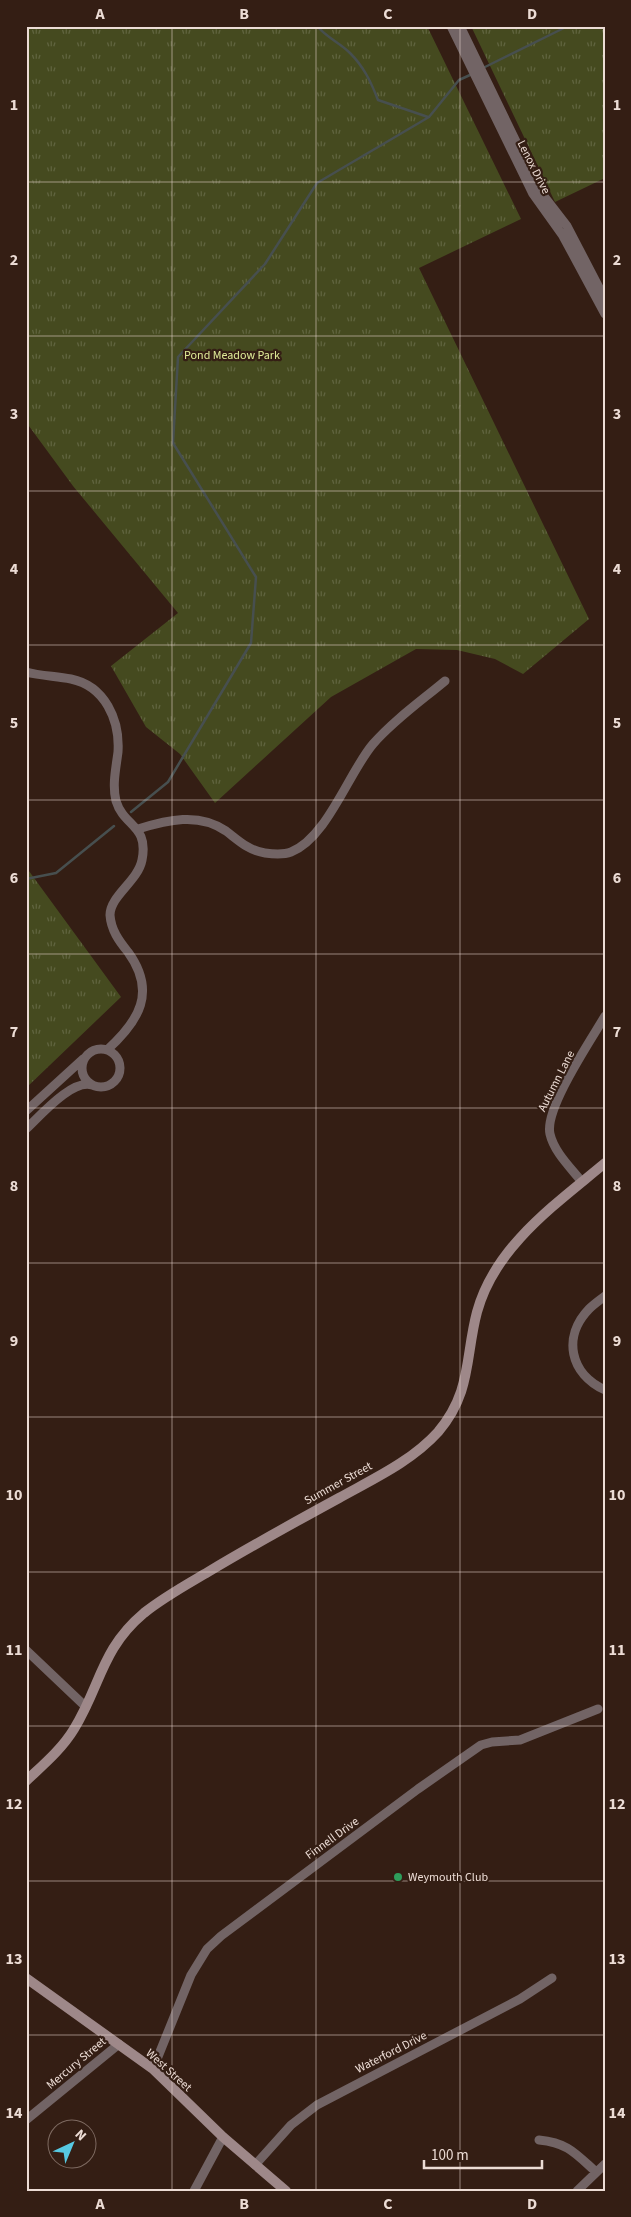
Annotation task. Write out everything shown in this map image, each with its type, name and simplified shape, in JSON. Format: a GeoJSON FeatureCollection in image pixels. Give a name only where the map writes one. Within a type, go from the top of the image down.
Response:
{"type":"FeatureCollection","features":[{"type":"Feature","properties":{"kind":"street","name":"Lenox Drive"},"geometry":{"type":"LineString","coordinates":[[451,26],[517,154],[542,196],[570,232],[605,299]]}},
{"type":"Feature","properties":{"kind":"street","name":"Lenox Drive"},"geometry":{"type":"LineString","coordinates":[[460,26],[536,200],[563,236],[605,314]]}},
{"type":"Feature","properties":{"kind":"street"},"geometry":{"type":"LineString","coordinates":[[26,672],[78,681],[96,692],[107,704],[115,719],[118,737],[114,784],[116,801],[123,815],[138,829],[142,841],[141,863],[138,872],[112,906],[110,917],[115,934],[138,970],[143,990],[143,1000],[135,1020],[107,1050]]}},
{"type":"Feature","properties":{"kind":"street"},"geometry":{"type":"LineString","coordinates":[[138,829],[180,820],[197,820],[219,827],[256,851],[279,854],[294,851],[320,828],[373,744],[445,681]]}},
{"type":"Feature","properties":{"kind":"street","name":"Autumn Lane"},"geometry":{"type":"LineString","coordinates":[[582,1182],[554,1144],[550,1135],[549,1119],[560,1094],[605,1016]]}},
{"type":"Feature","properties":{"kind":"street"},"geometry":{"type":"LineString","coordinates":[[26,1111],[87,1055],[96,1049],[107,1050],[113,1053],[119,1064],[117,1076],[108,1085],[84,1083],[73,1087],[26,1129]]}},
{"type":"Feature","properties":{"kind":"street"},"geometry":{"type":"LineString","coordinates":[[87,1055],[82,1066],[83,1072],[85,1078],[95,1085]]}},
{"type":"Feature","properties":{"kind":"street","name":"Summer Street"},"geometry":{"type":"LineString","coordinates":[[26,1781],[68,1739],[86,1707],[104,1663],[115,1643],[145,1613],[168,1596],[268,1536],[387,1471],[414,1454],[438,1431],[458,1402],[465,1384],[477,1311],[496,1271],[521,1236],[605,1163]]}},
{"type":"Feature","properties":{"kind":"street"},"geometry":{"type":"LineString","coordinates":[[605,1296],[589,1308],[579,1324],[573,1339],[576,1365],[592,1384],[605,1390]]}},
{"type":"Feature","properties":{"kind":"street"},"geometry":{"type":"LineString","coordinates":[[26,1650],[86,1707]]}},
{"type":"Feature","properties":{"kind":"street","name":"Finnell Drive"},"geometry":{"type":"LineString","coordinates":[[153,2069],[189,1977],[207,1949],[221,1936],[432,1779],[481,1746],[492,1742],[520,1740],[598,1709]]}},
{"type":"Feature","properties":{"kind":"street","name":"West Street"},"geometry":{"type":"LineString","coordinates":[[26,1978],[153,2069],[223,2137],[286,2191]]}},
{"type":"Feature","properties":{"kind":"street","name":"Waterford Drive"},"geometry":{"type":"LineString","coordinates":[[255,2165],[291,2125],[317,2105],[520,1999],[552,1978]]}},
{"type":"Feature","properties":{"kind":"street","name":"Mercury Street"},"geometry":{"type":"LineString","coordinates":[[26,2120],[119,2044]]}},
{"type":"Feature","properties":{"kind":"street"},"geometry":{"type":"LineString","coordinates":[[194,2191],[223,2137]]}},
{"type":"Feature","properties":{"kind":"street"},"geometry":{"type":"LineString","coordinates":[[539,2140],[565,2145],[596,2172]]}},
{"type":"Feature","properties":{"kind":"street"},"geometry":{"type":"LineString","coordinates":[[577,2191],[605,2164]]}},
{"type":"Feature","properties":{"kind":"green space","name":"Pond Meadow Park"},"geometry":{"type":"Polygon","coordinates":[[[26,26],[427,26],[521,219],[419,268],[589,619],[523,674],[495,659],[457,650],[416,649],[331,697],[215,803],[180,754],[146,727],[111,666],[178,613],[73,486],[26,422],[26,26]]]}},
{"type":"Feature","properties":{"kind":"green space"},"geometry":{"type":"Polygon","coordinates":[[[471,26],[605,26],[605,178],[555,202],[471,26]]]}},
{"type":"Feature","properties":{"kind":"green space"},"geometry":{"type":"Polygon","coordinates":[[[26,867],[121,997],[26,1088],[26,867]]]}},
{"type":"Feature","properties":{"kind":"waterway"},"geometry":{"type":"LineString","coordinates":[[317,26],[355,58],[367,75],[378,100],[428,117]]}},
{"type":"Feature","properties":{"kind":"waterway"},"geometry":{"type":"LineString","coordinates":[[485,67],[568,26]]}},
{"type":"Feature","properties":{"kind":"waterway"},"geometry":{"type":"LineString","coordinates":[[131,812],[168,782],[251,643],[256,577],[173,443],[178,357],[265,264],[317,183],[429,117],[459,80],[470,75]]}},
{"type":"Feature","properties":{"kind":"waterway"},"geometry":{"type":"LineString","coordinates":[[26,879],[56,873],[114,826]]}},
{"type":"Feature","properties":{"kind":"place","name":"Weymouth Club"},"geometry":{"type":"Point","coordinates":[398,1877]}}]}
